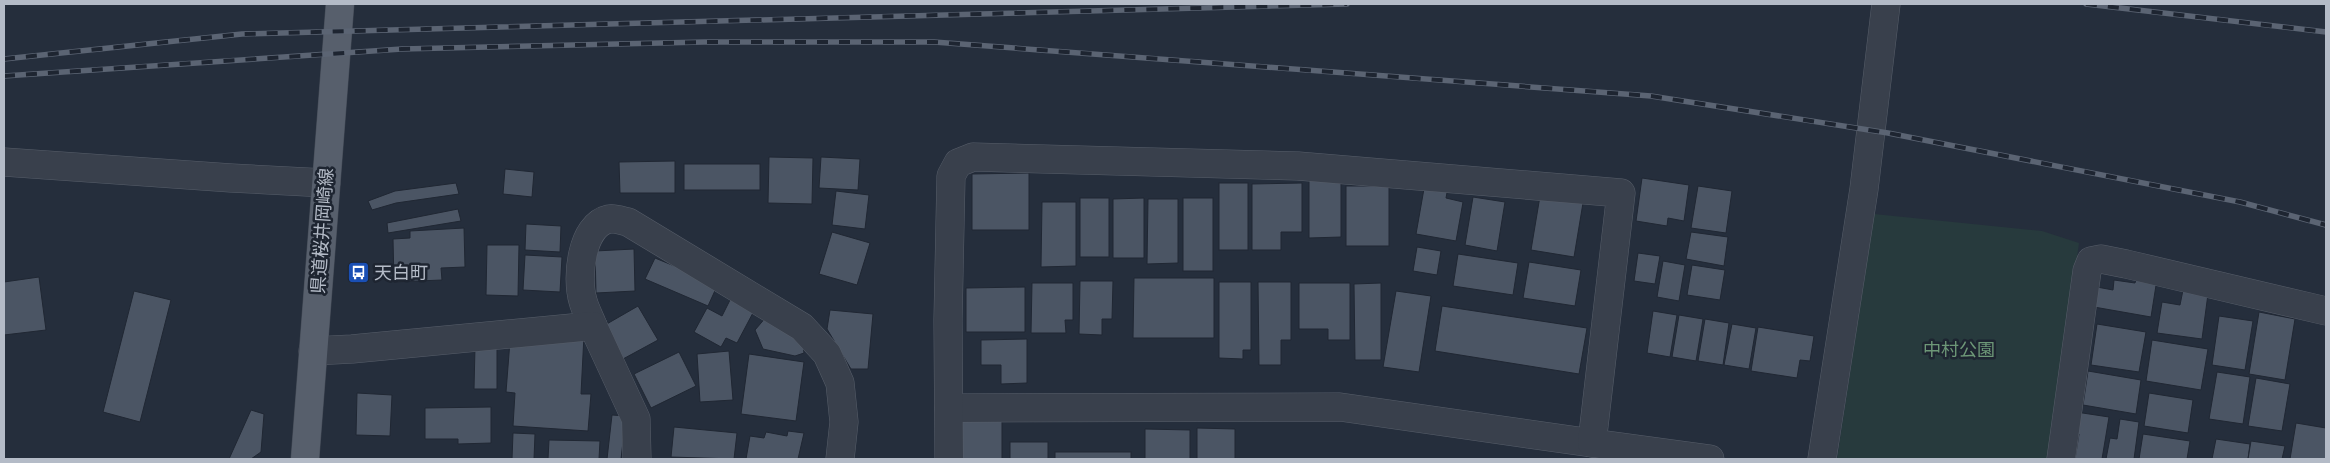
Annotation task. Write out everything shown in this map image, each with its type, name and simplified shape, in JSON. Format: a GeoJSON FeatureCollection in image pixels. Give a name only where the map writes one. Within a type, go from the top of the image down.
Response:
{"type":"FeatureCollection","features":[{"type":"Feature","properties":{"kind":"main road","name":"県道桜井岡崎線"},"geometry":{"type":"LineString","coordinates":[[305,459],[340,4]]}},
{"type":"Feature","properties":{"kind":"street"},"geometry":{"type":"LineString","coordinates":[[1822,459],[1864,189],[1886,4]]}},
{"type":"Feature","properties":{"kind":"street"},"geometry":{"type":"LineString","coordinates":[[949,459],[948,320],[951,176],[958,163],[973,157],[1298,166],[1621,193],[1592,443]]}},
{"type":"Feature","properties":{"kind":"street"},"geometry":{"type":"LineString","coordinates":[[4,162],[231,178],[326,182]]}},
{"type":"Feature","properties":{"kind":"street"},"geometry":{"type":"LineString","coordinates":[[637,459],[636,419],[582,300],[580,281],[584,249],[595,226],[610,219],[628,222],[802,327],[827,354],[840,383],[844,422],[840,459]]}},
{"type":"Feature","properties":{"kind":"street"},"geometry":{"type":"LineString","coordinates":[[2061,459],[2087,271],[2091,261],[2101,259],[2126,264],[2326,311]]}},
{"type":"Feature","properties":{"kind":"street"},"geometry":{"type":"LineString","coordinates":[[313,351],[352,350],[593,326]]}},
{"type":"Feature","properties":{"kind":"street"},"geometry":{"type":"LineString","coordinates":[[949,408],[1340,407],[1710,459]]}},
{"type":"Feature","properties":{"kind":"green space","name":"中村公園"},"geometry":{"type":"Polygon","coordinates":[[[1874,214],[2042,231],[2079,243],[2048,459],[1837,459],[1874,214]]]}},
{"type":"Feature","properties":{"kind":"building"},"geometry":{"type":"Polygon","coordinates":[[[769,157],[813,158],[812,204],[768,203],[769,157]]]}},
{"type":"Feature","properties":{"kind":"building"},"geometry":{"type":"Polygon","coordinates":[[[821,157],[860,159],[858,190],[819,188],[821,157]]]}},
{"type":"Feature","properties":{"kind":"building"},"geometry":{"type":"Polygon","coordinates":[[[675,161],[675,193],[620,193],[619,162],[675,161]]]}},
{"type":"Feature","properties":{"kind":"building"},"geometry":{"type":"Polygon","coordinates":[[[684,164],[760,164],[760,190],[684,190],[684,164]]]}},
{"type":"Feature","properties":{"kind":"building"},"geometry":{"type":"Polygon","coordinates":[[[505,169],[534,172],[532,197],[503,194],[505,169]]]}},
{"type":"Feature","properties":{"kind":"building"},"geometry":{"type":"Polygon","coordinates":[[[1029,173],[1029,230],[972,230],[972,174],[1029,173]]]}},
{"type":"Feature","properties":{"kind":"building"},"geometry":{"type":"Polygon","coordinates":[[[1642,178],[1689,185],[1684,221],[1668,218],[1667,226],[1636,221],[1642,178]]]}},
{"type":"Feature","properties":{"kind":"building"},"geometry":{"type":"Polygon","coordinates":[[[1309,179],[1341,179],[1341,237],[1309,238],[1309,179]]]}},
{"type":"Feature","properties":{"kind":"building"},"geometry":{"type":"Polygon","coordinates":[[[456,183],[459,194],[396,203],[372,210],[368,201],[395,191],[456,183]]]}},
{"type":"Feature","properties":{"kind":"building"},"geometry":{"type":"Polygon","coordinates":[[[1219,183],[1248,183],[1248,250],[1219,250],[1219,183]]]}},
{"type":"Feature","properties":{"kind":"building"},"geometry":{"type":"Polygon","coordinates":[[[1302,183],[1302,232],[1281,232],[1281,250],[1252,250],[1252,184],[1302,183]]]}},
{"type":"Feature","properties":{"kind":"building"},"geometry":{"type":"Polygon","coordinates":[[[1425,183],[1448,187],[1446,198],[1463,202],[1456,241],[1416,234],[1425,183]]]}},
{"type":"Feature","properties":{"kind":"building"},"geometry":{"type":"Polygon","coordinates":[[[1346,186],[1389,186],[1389,246],[1346,246],[1346,186]]]}},
{"type":"Feature","properties":{"kind":"building"},"geometry":{"type":"Polygon","coordinates":[[[1698,186],[1732,191],[1726,233],[1691,228],[1698,186]]]}},
{"type":"Feature","properties":{"kind":"building"},"geometry":{"type":"Polygon","coordinates":[[[836,191],[869,195],[865,229],[832,225],[836,191]]]}},
{"type":"Feature","properties":{"kind":"building"},"geometry":{"type":"Polygon","coordinates":[[[1540,196],[1583,203],[1574,257],[1531,250],[1540,196]]]}},
{"type":"Feature","properties":{"kind":"building"},"geometry":{"type":"Polygon","coordinates":[[[1473,197],[1505,202],[1497,251],[1465,245],[1473,197]]]}},
{"type":"Feature","properties":{"kind":"building"},"geometry":{"type":"Polygon","coordinates":[[[1080,198],[1109,198],[1109,257],[1080,257],[1080,198]]]}},
{"type":"Feature","properties":{"kind":"building"},"geometry":{"type":"Polygon","coordinates":[[[1144,198],[1144,258],[1113,258],[1113,199],[1144,198]]]}},
{"type":"Feature","properties":{"kind":"building"},"geometry":{"type":"Polygon","coordinates":[[[1183,198],[1213,198],[1213,271],[1183,271],[1183,198]]]}},
{"type":"Feature","properties":{"kind":"building"},"geometry":{"type":"Polygon","coordinates":[[[1148,199],[1178,199],[1178,263],[1147,264],[1148,199]]]}},
{"type":"Feature","properties":{"kind":"building"},"geometry":{"type":"Polygon","coordinates":[[[1042,202],[1076,202],[1076,266],[1041,267],[1042,202]]]}},
{"type":"Feature","properties":{"kind":"building"},"geometry":{"type":"Polygon","coordinates":[[[458,209],[461,221],[388,233],[387,223],[458,209]]]}},
{"type":"Feature","properties":{"kind":"building"},"geometry":{"type":"Polygon","coordinates":[[[526,224],[561,226],[560,252],[525,250],[526,224]]]}},
{"type":"Feature","properties":{"kind":"building"},"geometry":{"type":"Polygon","coordinates":[[[464,228],[465,267],[441,268],[442,280],[394,282],[393,239],[410,238],[410,231],[464,228]]]}},
{"type":"Feature","properties":{"kind":"building"},"geometry":{"type":"Polygon","coordinates":[[[832,232],[870,243],[857,285],[819,274],[832,232]]]}},
{"type":"Feature","properties":{"kind":"building"},"geometry":{"type":"Polygon","coordinates":[[[1691,232],[1728,237],[1724,266],[1686,259],[1691,232]]]}},
{"type":"Feature","properties":{"kind":"building"},"geometry":{"type":"Polygon","coordinates":[[[487,245],[519,245],[518,296],[486,295],[487,245]]]}},
{"type":"Feature","properties":{"kind":"building"},"geometry":{"type":"Polygon","coordinates":[[[1417,247],[1441,251],[1437,275],[1413,271],[1417,247]]]}},
{"type":"Feature","properties":{"kind":"building"},"geometry":{"type":"Polygon","coordinates":[[[634,249],[635,291],[596,293],[595,251],[634,249]]]}},
{"type":"Feature","properties":{"kind":"building"},"geometry":{"type":"Polygon","coordinates":[[[1638,253],[1660,256],[1655,284],[1634,281],[1638,253]]]}},
{"type":"Feature","properties":{"kind":"building"},"geometry":{"type":"Polygon","coordinates":[[[1458,254],[1518,263],[1513,295],[1453,286],[1458,254]]]}},
{"type":"Feature","properties":{"kind":"building"},"geometry":{"type":"Polygon","coordinates":[[[525,255],[562,257],[560,292],[523,290],[525,255]]]}},
{"type":"Feature","properties":{"kind":"building"},"geometry":{"type":"Polygon","coordinates":[[[655,258],[718,284],[708,306],[645,279],[655,258]]]}},
{"type":"Feature","properties":{"kind":"building"},"geometry":{"type":"Polygon","coordinates":[[[1663,261],[1685,265],[1679,301],[1657,297],[1663,261]]]}},
{"type":"Feature","properties":{"kind":"building"},"geometry":{"type":"Polygon","coordinates":[[[1529,262],[1581,270],[1575,306],[1523,298],[1529,262]]]}},
{"type":"Feature","properties":{"kind":"building"},"geometry":{"type":"Polygon","coordinates":[[[1692,265],[1725,270],[1720,300],[1687,295],[1692,265]]]}},
{"type":"Feature","properties":{"kind":"building"},"geometry":{"type":"Polygon","coordinates":[[[2137,276],[2157,279],[2151,317],[2094,307],[2097,287],[2113,290],[2114,280],[2135,283],[2137,276]]]}},
{"type":"Feature","properties":{"kind":"building"},"geometry":{"type":"Polygon","coordinates":[[[39,277],[46,330],[4,335],[4,282],[39,277]]]}},
{"type":"Feature","properties":{"kind":"building"},"geometry":{"type":"Polygon","coordinates":[[[1134,278],[1214,278],[1214,338],[1133,338],[1134,278]]]}},
{"type":"Feature","properties":{"kind":"building"},"geometry":{"type":"Polygon","coordinates":[[[1080,281],[1113,281],[1112,319],[1102,319],[1102,335],[1079,334],[1080,281]]]}},
{"type":"Feature","properties":{"kind":"building"},"geometry":{"type":"Polygon","coordinates":[[[1219,282],[1251,282],[1251,350],[1243,350],[1243,359],[1219,358],[1219,282]]]}},
{"type":"Feature","properties":{"kind":"building"},"geometry":{"type":"Polygon","coordinates":[[[1258,282],[1291,282],[1291,340],[1281,340],[1281,365],[1259,365],[1258,282]]]}},
{"type":"Feature","properties":{"kind":"building"},"geometry":{"type":"Polygon","coordinates":[[[1032,283],[1073,283],[1073,320],[1065,320],[1066,333],[1031,333],[1032,283]]]}},
{"type":"Feature","properties":{"kind":"building"},"geometry":{"type":"Polygon","coordinates":[[[1299,283],[1350,283],[1350,340],[1328,340],[1328,329],[1299,329],[1299,283]]]}},
{"type":"Feature","properties":{"kind":"building"},"geometry":{"type":"Polygon","coordinates":[[[1381,283],[1381,360],[1355,360],[1354,284],[1381,283]]]}},
{"type":"Feature","properties":{"kind":"building"},"geometry":{"type":"Polygon","coordinates":[[[1025,287],[1025,332],[966,332],[966,288],[1025,287]]]}},
{"type":"Feature","properties":{"kind":"building"},"geometry":{"type":"Polygon","coordinates":[[[2183,290],[2208,294],[2202,339],[2157,333],[2162,302],[2180,305],[2183,290]]]}},
{"type":"Feature","properties":{"kind":"building"},"geometry":{"type":"Polygon","coordinates":[[[134,291],[171,300],[140,422],[103,412],[134,291]]]}},
{"type":"Feature","properties":{"kind":"building"},"geometry":{"type":"Polygon","coordinates":[[[1396,291],[1431,296],[1419,372],[1383,367],[1396,291]]]}},
{"type":"Feature","properties":{"kind":"building"},"geometry":{"type":"Polygon","coordinates":[[[732,296],[755,309],[737,343],[726,338],[721,347],[694,332],[707,308],[722,316],[732,296]]]}},
{"type":"Feature","properties":{"kind":"building"},"geometry":{"type":"Polygon","coordinates":[[[638,306],[658,340],[623,359],[605,325],[638,306]]]}},
{"type":"Feature","properties":{"kind":"building"},"geometry":{"type":"Polygon","coordinates":[[[1442,306],[1587,328],[1579,374],[1435,351],[1442,306]]]}},
{"type":"Feature","properties":{"kind":"building"},"geometry":{"type":"Polygon","coordinates":[[[830,310],[873,314],[868,369],[851,369],[827,329],[830,310]]]}},
{"type":"Feature","properties":{"kind":"building"},"geometry":{"type":"Polygon","coordinates":[[[1653,311],[1677,315],[1670,357],[1647,353],[1653,311]]]}},
{"type":"Feature","properties":{"kind":"building"},"geometry":{"type":"Polygon","coordinates":[[[2259,312],[2295,319],[2285,380],[2249,374],[2259,312]]]}},
{"type":"Feature","properties":{"kind":"building"},"geometry":{"type":"Polygon","coordinates":[[[1679,315],[1703,319],[1696,361],[1672,357],[1679,315]]]}},
{"type":"Feature","properties":{"kind":"building"},"geometry":{"type":"Polygon","coordinates":[[[767,316],[803,345],[804,353],[795,356],[763,349],[755,330],[767,316]]]}},
{"type":"Feature","properties":{"kind":"building"},"geometry":{"type":"Polygon","coordinates":[[[2219,316],[2253,321],[2245,370],[2212,365],[2219,316]]]}},
{"type":"Feature","properties":{"kind":"building"},"geometry":{"type":"Polygon","coordinates":[[[1705,319],[1729,323],[1723,365],[1698,361],[1705,319]]]}},
{"type":"Feature","properties":{"kind":"building"},"geometry":{"type":"Polygon","coordinates":[[[1732,324],[1756,328],[1749,369],[1724,365],[1732,324]]]}},
{"type":"Feature","properties":{"kind":"building"},"geometry":{"type":"Polygon","coordinates":[[[2097,324],[2146,332],[2139,372],[2091,365],[2097,324]]]}},
{"type":"Feature","properties":{"kind":"building"},"geometry":{"type":"Polygon","coordinates":[[[1758,327],[1814,336],[1810,361],[1800,360],[1797,378],[1751,371],[1758,327]]]}},
{"type":"Feature","properties":{"kind":"building"},"geometry":{"type":"Polygon","coordinates":[[[584,335],[581,394],[591,394],[588,431],[513,426],[515,393],[506,392],[510,341],[584,335]]]}},
{"type":"Feature","properties":{"kind":"building"},"geometry":{"type":"Polygon","coordinates":[[[1027,339],[1027,383],[1001,384],[1001,365],[981,365],[981,340],[1027,339]]]}},
{"type":"Feature","properties":{"kind":"building"},"geometry":{"type":"Polygon","coordinates":[[[2152,340],[2208,349],[2201,390],[2146,381],[2152,340]]]}},
{"type":"Feature","properties":{"kind":"building"},"geometry":{"type":"Polygon","coordinates":[[[475,347],[497,347],[497,389],[474,389],[475,347]]]}},
{"type":"Feature","properties":{"kind":"building"},"geometry":{"type":"Polygon","coordinates":[[[729,351],[733,400],[700,402],[697,354],[729,351]]]}},
{"type":"Feature","properties":{"kind":"building"},"geometry":{"type":"Polygon","coordinates":[[[679,352],[696,386],[651,408],[634,374],[679,352]]]}},
{"type":"Feature","properties":{"kind":"building"},"geometry":{"type":"Polygon","coordinates":[[[749,354],[804,362],[796,421],[741,414],[749,354]]]}},
{"type":"Feature","properties":{"kind":"building"},"geometry":{"type":"Polygon","coordinates":[[[2088,371],[2141,380],[2136,414],[2083,405],[2088,371]]]}},
{"type":"Feature","properties":{"kind":"building"},"geometry":{"type":"Polygon","coordinates":[[[2217,372],[2250,377],[2243,424],[2209,419],[2217,372]]]}},
{"type":"Feature","properties":{"kind":"building"},"geometry":{"type":"Polygon","coordinates":[[[2256,378],[2290,384],[2282,431],[2248,426],[2256,378]]]}},
{"type":"Feature","properties":{"kind":"building"},"geometry":{"type":"Polygon","coordinates":[[[357,393],[392,395],[390,436],[356,435],[357,393]]]}},
{"type":"Feature","properties":{"kind":"building"},"geometry":{"type":"Polygon","coordinates":[[[2149,393],[2193,400],[2188,433],[2144,426],[2149,393]]]}},
{"type":"Feature","properties":{"kind":"building"},"geometry":{"type":"Polygon","coordinates":[[[491,407],[491,443],[458,444],[458,439],[425,439],[425,408],[491,407]]]}},
{"type":"Feature","properties":{"kind":"building"},"geometry":{"type":"Polygon","coordinates":[[[251,410],[264,414],[261,452],[251,459],[229,459],[251,410]]]}},
{"type":"Feature","properties":{"kind":"building"},"geometry":{"type":"Polygon","coordinates":[[[2076,412],[2109,417],[2102,459],[2075,459],[2079,434],[2073,433],[2076,412]]]}},
{"type":"Feature","properties":{"kind":"building"},"geometry":{"type":"Polygon","coordinates":[[[612,415],[626,416],[621,459],[607,459],[612,415]]]}},
{"type":"Feature","properties":{"kind":"building"},"geometry":{"type":"Polygon","coordinates":[[[1002,419],[1002,459],[962,459],[962,420],[1002,419]]]}},
{"type":"Feature","properties":{"kind":"building"},"geometry":{"type":"Polygon","coordinates":[[[2120,419],[2139,422],[2134,459],[2106,459],[2110,438],[2117,439],[2120,419]]]}},
{"type":"Feature","properties":{"kind":"building"},"geometry":{"type":"Polygon","coordinates":[[[2296,423],[2326,428],[2326,459],[2290,459],[2296,423]]]}},
{"type":"Feature","properties":{"kind":"building"},"geometry":{"type":"Polygon","coordinates":[[[674,427],[737,433],[734,459],[671,457],[674,427]]]}},
{"type":"Feature","properties":{"kind":"building"},"geometry":{"type":"Polygon","coordinates":[[[1197,428],[1235,429],[1235,459],[1197,459],[1197,428]]]}},
{"type":"Feature","properties":{"kind":"building"},"geometry":{"type":"Polygon","coordinates":[[[1145,429],[1190,430],[1190,459],[1145,459],[1145,429]]]}},
{"type":"Feature","properties":{"kind":"building"},"geometry":{"type":"Polygon","coordinates":[[[788,431],[804,433],[798,459],[746,459],[750,436],[764,438],[766,432],[787,436],[788,431]]]}},
{"type":"Feature","properties":{"kind":"building"},"geometry":{"type":"Polygon","coordinates":[[[513,433],[535,434],[534,459],[512,459],[513,433]]]}},
{"type":"Feature","properties":{"kind":"building"},"geometry":{"type":"Polygon","coordinates":[[[2143,434],[2190,441],[2187,459],[2139,459],[2143,434]]]}},
{"type":"Feature","properties":{"kind":"building"},"geometry":{"type":"Polygon","coordinates":[[[2216,439],[2250,444],[2248,459],[2212,459],[2216,439]]]}},
{"type":"Feature","properties":{"kind":"building"},"geometry":{"type":"Polygon","coordinates":[[[549,440],[600,441],[599,459],[548,459],[549,440]]]}},
{"type":"Feature","properties":{"kind":"building"},"geometry":{"type":"Polygon","coordinates":[[[2251,441],[2285,446],[2282,459],[2248,459],[2251,441]]]}},
{"type":"Feature","properties":{"kind":"building"},"geometry":{"type":"Polygon","coordinates":[[[1010,442],[1048,442],[1048,459],[1010,459],[1010,442]]]}},
{"type":"Feature","properties":{"kind":"building"},"geometry":{"type":"Polygon","coordinates":[[[1055,452],[1131,452],[1131,459],[1055,459],[1055,452]]]}},
{"type":"Feature","properties":{"kind":"railway"},"geometry":{"type":"LineString","coordinates":[[4,59],[242,34],[1347,4]]}},
{"type":"Feature","properties":{"kind":"railway"},"geometry":{"type":"LineString","coordinates":[[2086,4],[2326,32]]}},
{"type":"Feature","properties":{"kind":"railway"},"geometry":{"type":"LineString","coordinates":[[4,76],[402,49],[704,42],[934,42],[1651,96],[1888,133],[2240,202],[2326,225]]}},
{"type":"Feature","properties":{"kind":"place","name":"天白町"},"geometry":{"type":"Point","coordinates":[358,272]}}]}
